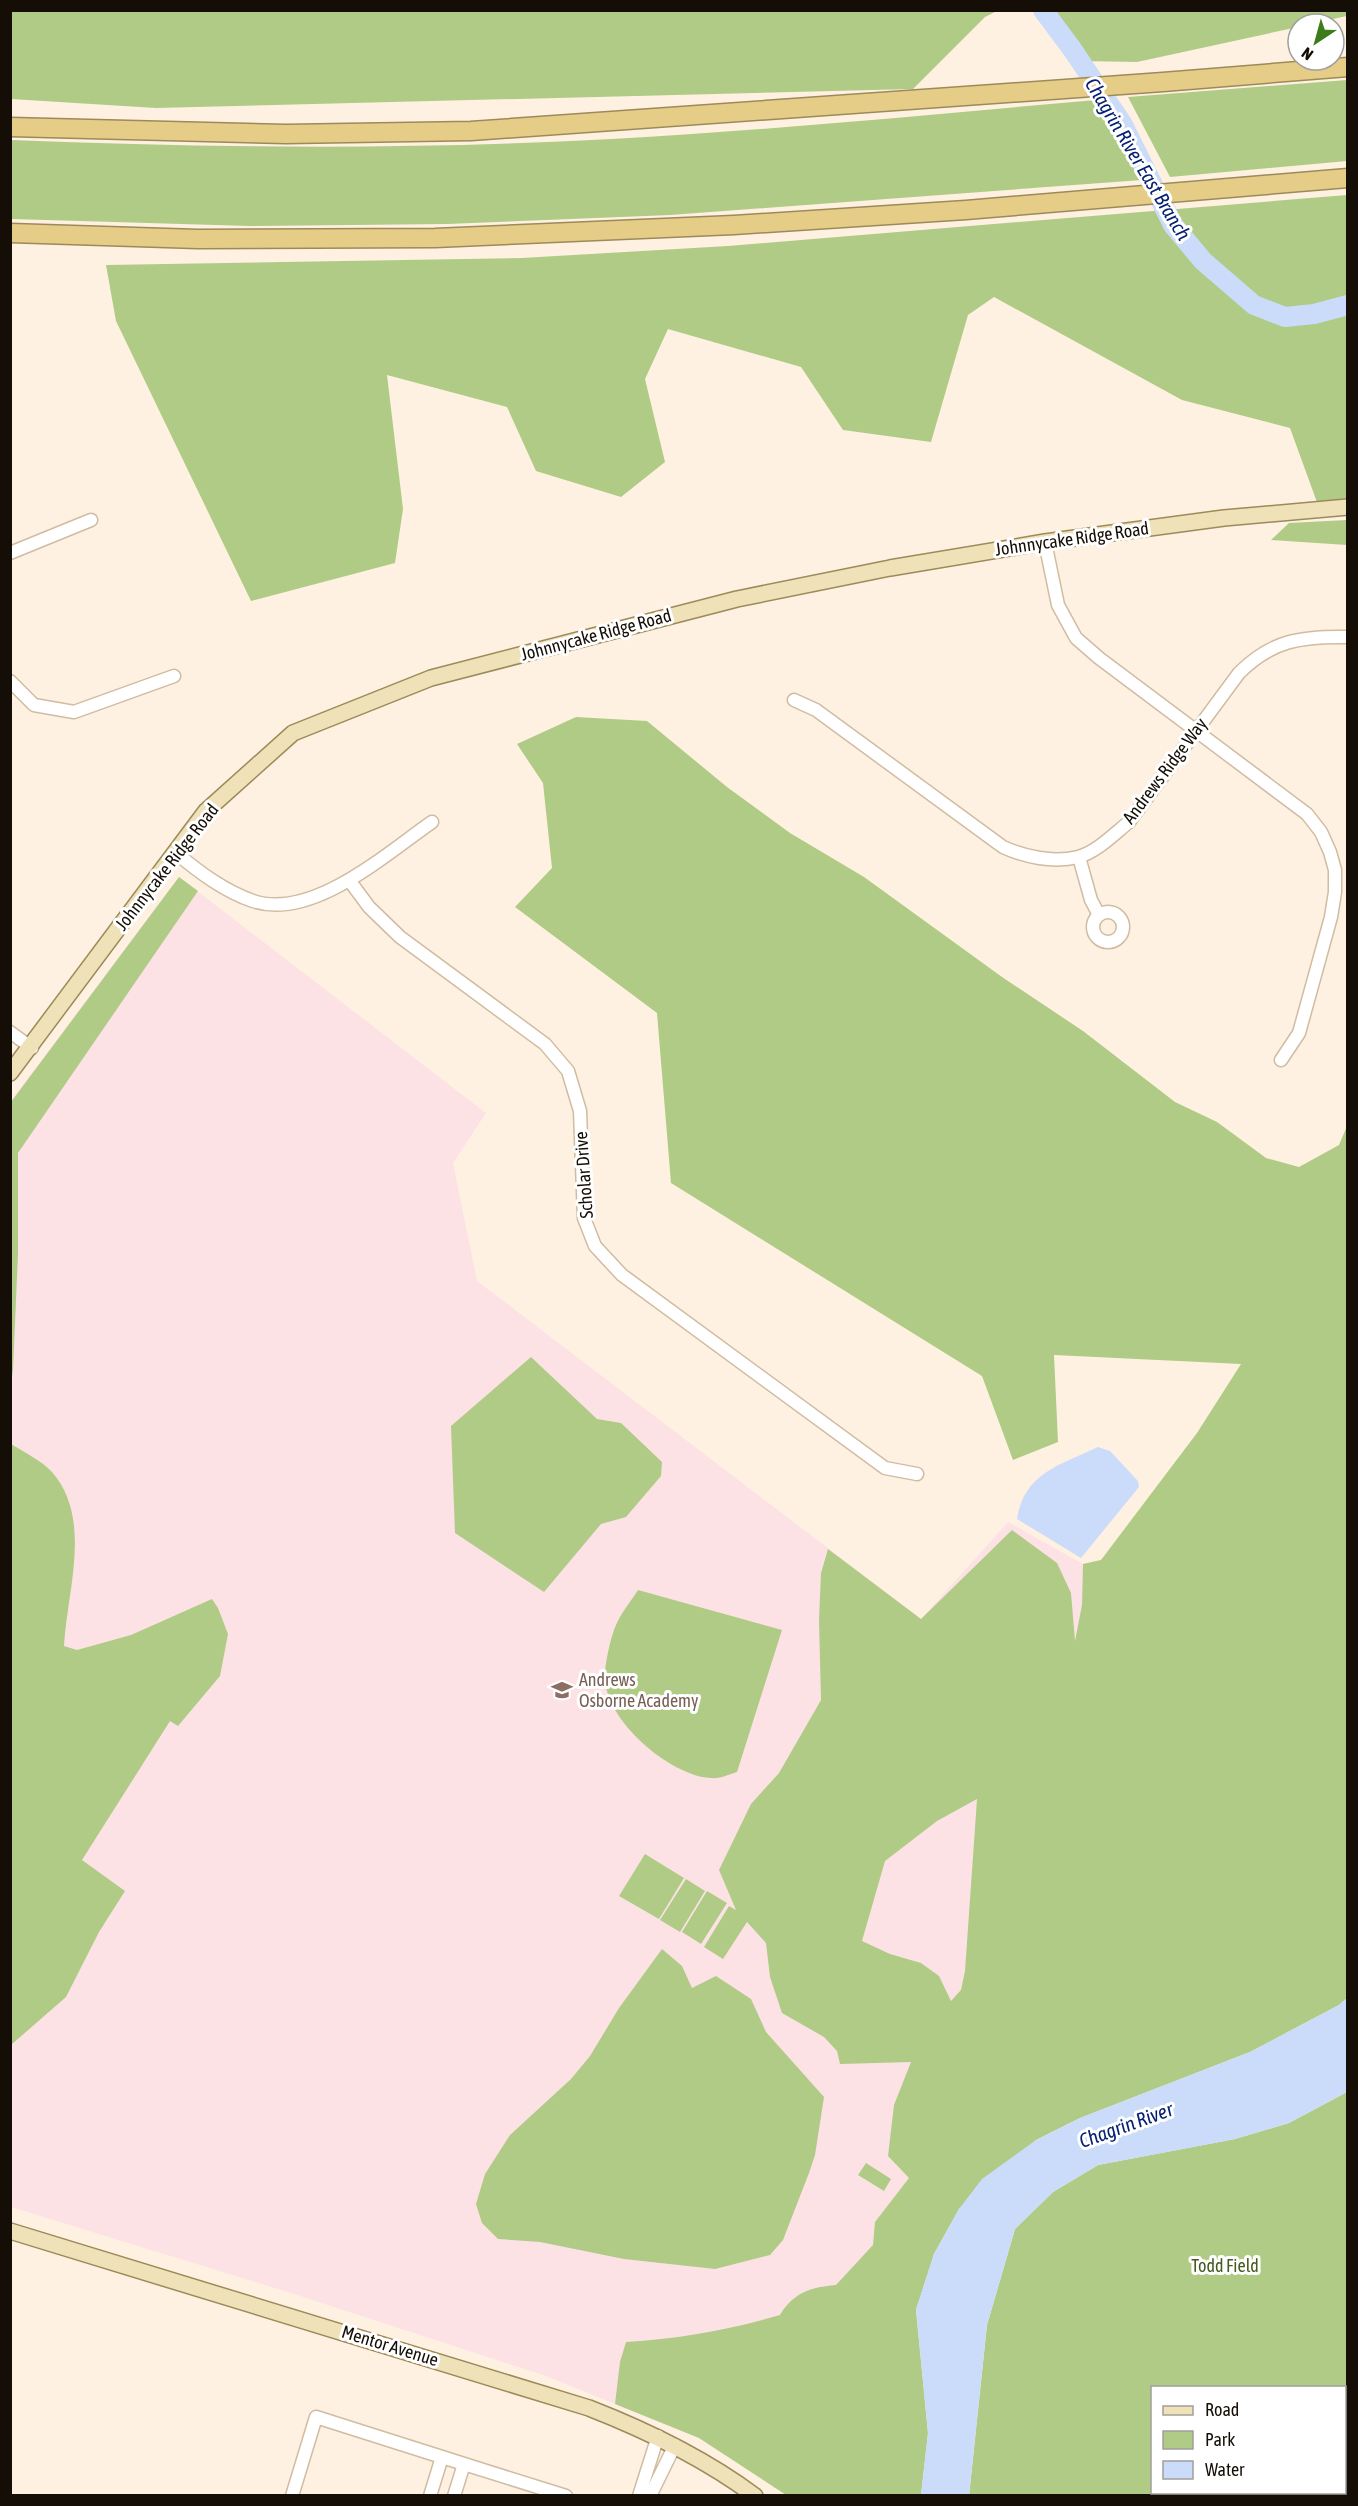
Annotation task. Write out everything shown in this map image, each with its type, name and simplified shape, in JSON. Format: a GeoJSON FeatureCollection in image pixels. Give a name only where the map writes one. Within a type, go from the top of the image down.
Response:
{"type":"FeatureCollection","features":[{"type":"Feature","properties":{"kind":"highway"},"geometry":{"type":"LineString","coordinates":[[10,127],[286,134],[471,131],[1163,82],[1347,66]]}},
{"type":"Feature","properties":{"kind":"highway"},"geometry":{"type":"LineString","coordinates":[[10,233],[198,239],[435,238],[734,225],[1230,189],[1347,178]]}},
{"type":"Feature","properties":{"kind":"main road","name":"Johnnycake Ridge Road"},"geometry":{"type":"LineString","coordinates":[[10,1073],[32,1048],[206,811],[293,733],[431,678],[737,598],[890,568],[1045,542],[1224,518],[1347,507]]}},
{"type":"Feature","properties":{"kind":"main road","name":"Mentor Avenue"},"geometry":{"type":"LineString","coordinates":[[10,2231],[590,2408],[675,2445],[755,2496]]}},
{"type":"Feature","properties":{"kind":"street"},"geometry":{"type":"LineString","coordinates":[[10,553],[91,520]]}},
{"type":"Feature","properties":{"kind":"street"},"geometry":{"type":"LineString","coordinates":[[1045,542],[1058,605],[1076,638],[1307,814],[1321,832],[1335,870],[1331,917],[1299,1033],[1281,1060]]}},
{"type":"Feature","properties":{"kind":"street","name":"Andrews Ridge Way"},"geometry":{"type":"LineString","coordinates":[[794,700],[816,710],[1003,847],[1029,857],[1078,857],[1106,842],[1129,822],[1239,673],[1255,657],[1276,645],[1301,639],[1347,637]]}},
{"type":"Feature","properties":{"kind":"street"},"geometry":{"type":"LineString","coordinates":[[10,681],[34,705],[74,712],[174,676]]}},
{"type":"Feature","properties":{"kind":"street"},"geometry":{"type":"LineString","coordinates":[[176,853],[225,889],[255,902],[288,905],[317,896],[349,880],[432,822]]}},
{"type":"Feature","properties":{"kind":"street"},"geometry":{"type":"LineString","coordinates":[[1078,857],[1091,900],[1099,915]]}},
{"type":"Feature","properties":{"kind":"street","name":"Scholar Drive"},"geometry":{"type":"LineString","coordinates":[[349,880],[369,907],[400,937],[545,1044],[568,1071],[580,1112],[584,1218],[595,1246],[615,1267],[885,1468],[917,1474]]}},
{"type":"Feature","properties":{"kind":"street"},"geometry":{"type":"LineString","coordinates":[[10,1032],[32,1048]]}},
{"type":"Feature","properties":{"kind":"street"},"geometry":{"type":"LineString","coordinates":[[292,2496],[316,2417],[566,2496]]}},
{"type":"Feature","properties":{"kind":"street"},"geometry":{"type":"LineString","coordinates":[[639,2496],[658,2436]]}},
{"type":"Feature","properties":{"kind":"street"},"geometry":{"type":"LineString","coordinates":[[650,2496],[675,2445]]}},
{"type":"Feature","properties":{"kind":"street"},"geometry":{"type":"LineString","coordinates":[[430,2496],[442,2457]]}},
{"type":"Feature","properties":{"kind":"street"},"geometry":{"type":"LineString","coordinates":[[454,2496],[464,2464]]}},
{"type":"Feature","properties":{"kind":"shaded area","name":"Andrews Osborne Academy"},"geometry":{"type":"Polygon","coordinates":[[[179,877],[486,1113],[453,1163],[477,1281],[921,1619],[1008,1522],[1083,1564],[1123,1555],[1098,1760],[775,2487],[699,2438],[546,2376],[294,2294],[11,2207],[10,1102],[179,877]]]}},
{"type":"Feature","properties":{"kind":"green space"},"geometry":{"type":"Polygon","coordinates":[[[1347,10],[1347,16],[1346,12],[1286,12],[1286,30],[1137,62],[1080,61],[1043,11],[1347,10]]]}},
{"type":"Feature","properties":{"kind":"green space"},"geometry":{"type":"Polygon","coordinates":[[[10,11],[997,11],[985,17],[913,89],[156,108],[11,99],[10,11]]]}},
{"type":"Feature","properties":{"kind":"green space"},"geometry":{"type":"Polygon","coordinates":[[[1347,80],[1347,161],[1170,177],[1128,97],[1347,80]]]}},
{"type":"Feature","properties":{"kind":"green space"},"geometry":{"type":"Polygon","coordinates":[[[1096,100],[1142,180],[670,215],[447,224],[250,226],[11,219],[11,140],[311,147],[537,143],[733,131],[1096,100]]]}},
{"type":"Feature","properties":{"kind":"green space"},"geometry":{"type":"Polygon","coordinates":[[[1347,195],[1347,500],[1318,505],[1290,428],[1182,400],[994,297],[968,315],[931,442],[843,430],[801,367],[668,329],[645,379],[665,462],[621,497],[536,471],[507,407],[387,375],[403,509],[395,563],[251,601],[116,321],[106,265],[522,258],[728,246],[1347,195]]]}},
{"type":"Feature","properties":{"kind":"green space"},"geometry":{"type":"Polygon","coordinates":[[[1347,520],[1347,545],[1271,540],[1289,523],[1347,520]]]}},
{"type":"Feature","properties":{"kind":"green space"},"geometry":{"type":"Polygon","coordinates":[[[576,717],[647,721],[727,787],[790,833],[864,877],[1002,977],[1083,1031],[1175,1102],[1217,1122],[1266,1158],[1299,1167],[1339,1145],[1347,1126],[1347,1998],[1339,2005],[1250,2052],[1080,2118],[1036,2140],[959,2209],[934,2254],[916,2310],[928,2433],[921,2495],[786,2495],[699,2438],[615,2404],[620,2362],[626,2342],[685,2336],[780,2315],[791,2301],[804,2292],[836,2285],[873,2245],[875,2222],[909,2178],[888,2156],[894,2105],[911,2062],[840,2064],[837,2051],[824,2037],[782,2013],[770,1977],[766,1943],[747,1922],[723,1959],[704,1947],[729,1906],[736,1910],[719,1870],[751,1804],[779,1773],[821,1700],[819,1620],[821,1573],[828,1549],[921,1619],[1012,1530],[1057,1563],[1071,1593],[1075,1641],[1082,1605],[1083,1564],[1101,1560],[1197,1433],[1241,1364],[1054,1355],[1058,1442],[1013,1460],[982,1376],[671,1183],[657,1013],[515,907],[552,868],[543,783],[517,744],[576,717]],[[977,1799],[937,1821],[885,1861],[862,1941],[890,1954],[921,1963],[939,1976],[951,2001],[961,1990],[965,1971],[977,1799]]]}},
{"type":"Feature","properties":{"kind":"green space"},"geometry":{"type":"Polygon","coordinates":[[[179,877],[198,891],[18,1153],[18,1253],[11,1383],[11,1102],[179,877]]]}},
{"type":"Feature","properties":{"kind":"green space"},"geometry":{"type":"Polygon","coordinates":[[[531,1357],[597,1419],[621,1423],[662,1462],[661,1476],[626,1517],[601,1524],[544,1592],[455,1533],[451,1426],[531,1357]]]}},
{"type":"Feature","properties":{"kind":"green space"},"geometry":{"type":"Polygon","coordinates":[[[11,1444],[38,1460],[52,1472],[64,1491],[72,1511],[75,1533],[74,1556],[64,1646],[77,1650],[131,1635],[212,1599],[228,1634],[220,1676],[178,1726],[170,1721],[82,1860],[125,1891],[99,1932],[66,1997],[11,2045],[11,1444]]]}},
{"type":"Feature","properties":{"kind":"green space"},"geometry":{"type":"Polygon","coordinates":[[[638,1590],[782,1630],[737,1772],[710,1778],[694,1775],[676,1767],[641,1742],[615,1709],[607,1692],[605,1675],[607,1657],[616,1625],[638,1590]]]}},
{"type":"Feature","properties":{"kind":"green space"},"geometry":{"type":"Polygon","coordinates":[[[645,1854],[684,1878],[659,1919],[619,1896],[645,1854]]]}},
{"type":"Feature","properties":{"kind":"green space"},"geometry":{"type":"Polygon","coordinates":[[[686,1879],[705,1891],[680,1932],[660,1920],[686,1879]]]}},
{"type":"Feature","properties":{"kind":"green space"},"geometry":{"type":"Polygon","coordinates":[[[707,1891],[727,1903],[701,1944],[682,1932],[707,1891]]]}},
{"type":"Feature","properties":{"kind":"green space"},"geometry":{"type":"Polygon","coordinates":[[[662,1949],[682,1966],[692,1988],[716,1976],[751,1999],[766,2032],[824,2097],[815,2155],[783,2240],[770,2255],[715,2269],[624,2259],[540,2242],[498,2239],[482,2223],[476,2204],[485,2174],[510,2135],[571,2079],[590,2056],[619,2008],[662,1949]]]}},
{"type":"Feature","properties":{"kind":"green space","name":"Todd Field"},"geometry":{"type":"Polygon","coordinates":[[[1347,2092],[1347,2495],[969,2496],[987,2325],[1015,2229],[1053,2192],[1098,2165],[1235,2139],[1289,2123],[1347,2092]]]}},
{"type":"Feature","properties":{"kind":"green space"},"geometry":{"type":"Polygon","coordinates":[[[866,2163],[891,2179],[884,2191],[858,2175],[866,2163]]]}},
{"type":"Feature","properties":{"kind":"water"},"geometry":{"type":"Polygon","coordinates":[[[1098,1447],[1110,1451],[1138,1481],[1139,1487],[1081,1558],[1017,1519],[1027,1491],[1046,1472],[1098,1447]]]}},
{"type":"Feature","properties":{"kind":"water","name":"Chagrin River"},"geometry":{"type":"Polygon","coordinates":[[[1347,1998],[1347,2092],[1289,2123],[1235,2139],[1098,2165],[1053,2192],[1015,2229],[987,2325],[969,2495],[921,2495],[928,2433],[916,2310],[934,2254],[959,2209],[982,2179],[1036,2140],[1080,2118],[1250,2052],[1339,2005],[1347,1998]]]}},
{"type":"Feature","properties":{"kind":"waterway","name":"Chagrin River East Branch"},"geometry":{"type":"LineString","coordinates":[[1043,10],[1122,123],[1173,225],[1203,261],[1254,305],[1285,317],[1314,314],[1348,305]]}},
{"type":"Feature","properties":{"kind":"place","name":"Andrews Osborne Academy"},"geometry":{"type":"Point","coordinates":[562,1690]}}]}
